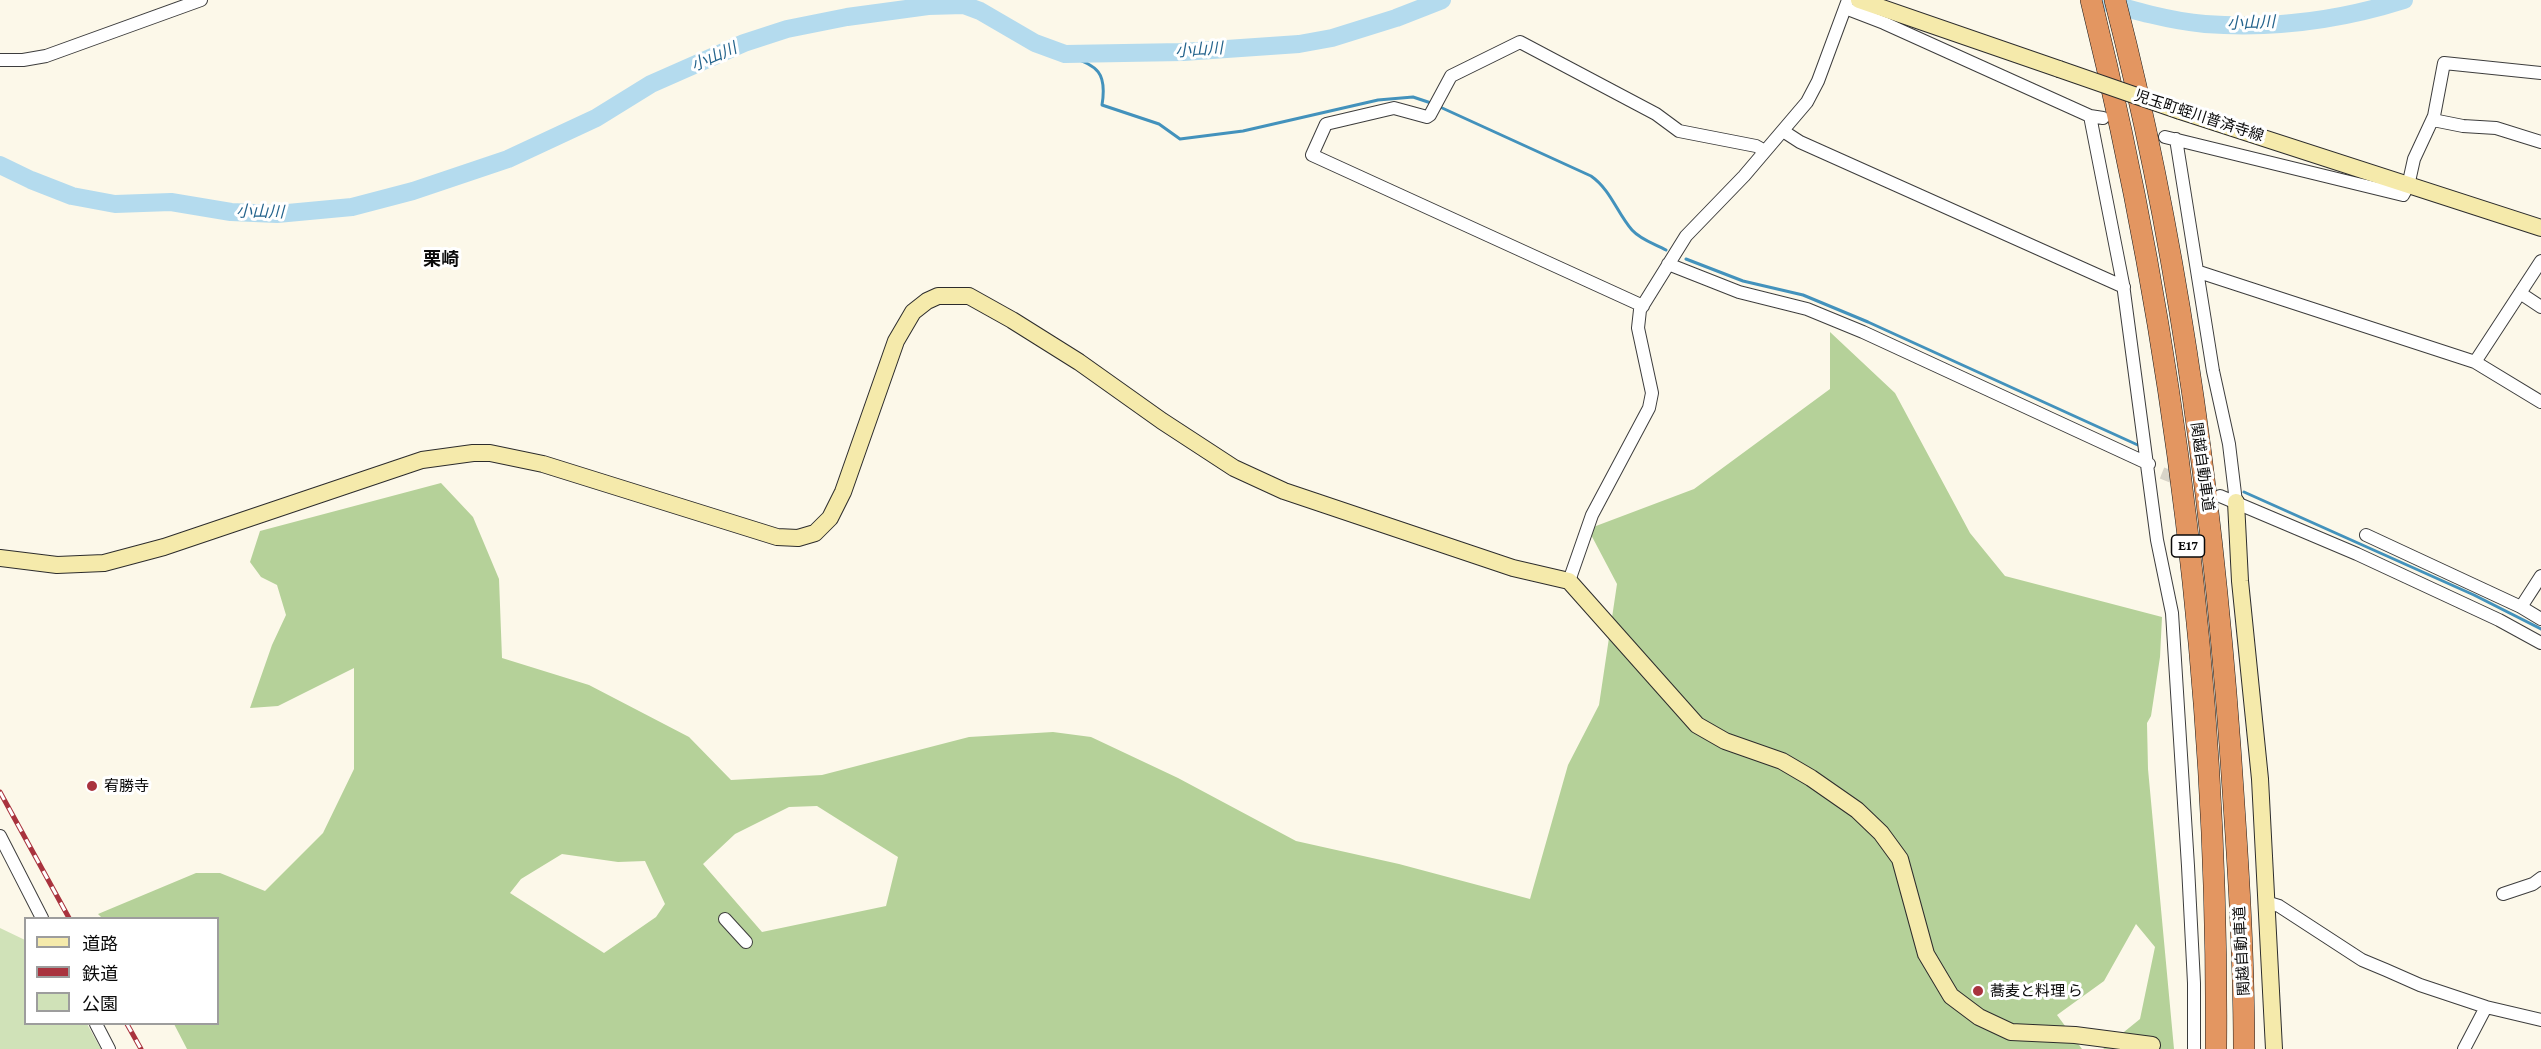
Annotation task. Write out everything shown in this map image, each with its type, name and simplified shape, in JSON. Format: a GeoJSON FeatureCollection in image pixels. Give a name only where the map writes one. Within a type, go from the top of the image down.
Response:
{"type":"FeatureCollection","features":[{"type":"Feature","properties":{"kind":"highway","name":"関越自動車道"},"geometry":{"type":"LineString","coordinates":[[2091,0],[2104,50],[2145,254],[2164,363],[2196,609],[2215,869],[2216,1049]]}},
{"type":"Feature","properties":{"kind":"highway","name":"関越自動車道"},"geometry":{"type":"LineString","coordinates":[[2115,0],[2130,55],[2170,252],[2214,560],[2237,844],[2244,1049]]}},
{"type":"Feature","properties":{"kind":"street"},"geometry":{"type":"LineString","coordinates":[[0,60],[23,60],[46,56],[201,0]]}},
{"type":"Feature","properties":{"kind":"street"},"geometry":{"type":"LineString","coordinates":[[1569,581],[1592,515],[1648,408],[1652,393],[1638,328],[1643,306],[1686,236],[1766,151],[1807,102],[1851,3],[1884,22],[2096,117],[2154,470],[2157,540],[2172,613],[2188,855],[2194,983],[2194,1049]]}},
{"type":"Feature","properties":{"kind":"street","name":"児玉町蛭川普済寺線"},"geometry":{"type":"LineString","coordinates":[[1851,3],[2541,228]]}},
{"type":"Feature","properties":{"kind":"street"},"geometry":{"type":"LineString","coordinates":[[1643,306],[1312,155],[1326,124],[1394,108],[1427,117],[1450,76],[1520,42],[1656,114],[1679,131],[1756,146],[1766,151]]}},
{"type":"Feature","properties":{"kind":"street"},"geometry":{"type":"LineString","coordinates":[[2274,1049],[2260,779],[2240,581],[2236,502],[2229,444],[2213,371],[2199,272],[2170,138],[2403,195],[2409,186],[2414,159],[2433,120],[2444,63],[2541,73]]}},
{"type":"Feature","properties":{"kind":"street"},"geometry":{"type":"LineString","coordinates":[[2433,120],[2463,126],[2496,128],[2541,141]]}},
{"type":"Feature","properties":{"kind":"street"},"geometry":{"type":"LineString","coordinates":[[1783,131],[1800,142],[2124,287]]}},
{"type":"Feature","properties":{"kind":"street"},"geometry":{"type":"LineString","coordinates":[[2475,362],[2541,261]]}},
{"type":"Feature","properties":{"kind":"street"},"geometry":{"type":"LineString","coordinates":[[1668,264],[1739,292],[1807,309],[1863,332],[2154,470]]}},
{"type":"Feature","properties":{"kind":"street"},"geometry":{"type":"LineString","coordinates":[[2199,272],[2475,362],[2541,402]]}},
{"type":"Feature","properties":{"kind":"street"},"geometry":{"type":"LineString","coordinates":[[2520,293],[2541,307]]}},
{"type":"Feature","properties":{"kind":"street"},"geometry":{"type":"LineString","coordinates":[[0,558],[57,565],[104,563],[164,548],[422,460],[473,453],[512,456],[543,464],[777,537],[798,538],[815,533],[830,518],[843,492],[896,341],[906,321],[927,301],[938,296],[969,296],[1060,350],[1234,468],[1284,491],[1513,568],[1569,581],[1697,725],[1725,741],[1782,761],[1811,778],[1857,810],[1881,834],[1900,859],[1926,954],[1951,996],[1979,1017],[2011,1032],[2075,1035],[2155,1047]]}},
{"type":"Feature","properties":{"kind":"street"},"geometry":{"type":"LineString","coordinates":[[2220,496],[2499,620],[2541,643]]}},
{"type":"Feature","properties":{"kind":"street"},"geometry":{"type":"LineString","coordinates":[[2366,535],[2521,607],[2541,619]]}},
{"type":"Feature","properties":{"kind":"street"},"geometry":{"type":"LineString","coordinates":[[2521,607],[2541,576]]}},
{"type":"Feature","properties":{"kind":"street"},"geometry":{"type":"LineString","coordinates":[[0,836],[41,917]]}},
{"type":"Feature","properties":{"kind":"street"},"geometry":{"type":"LineString","coordinates":[[2503,894],[2533,884],[2541,878]]}},
{"type":"Feature","properties":{"kind":"street"},"geometry":{"type":"LineString","coordinates":[[2266,902],[2279,906],[2362,960],[2420,985],[2486,1007],[2541,1020]]}},
{"type":"Feature","properties":{"kind":"street"},"geometry":{"type":"LineString","coordinates":[[725,919],[746,942]]}},
{"type":"Feature","properties":{"kind":"street"},"geometry":{"type":"LineString","coordinates":[[2464,1049],[2486,1007]]}},
{"type":"Feature","properties":{"kind":"street"},"geometry":{"type":"LineString","coordinates":[[97,1025],[109,1049]]}},
{"type":"Feature","properties":{"kind":"green space"},"geometry":{"type":"Polygon","coordinates":[[[1830,332],[1895,393],[1970,533],[2005,576],[2162,617],[2160,657],[2151,716],[2147,723],[2148,769],[2174,1049],[2103,1049],[2140,1019],[2155,947],[2136,924],[2104,981],[2057,1015],[2082,1049],[187,1049],[175,1025],[219,1025],[219,917],[101,917],[98,914],[196,873],[220,873],[265,891],[323,833],[354,769],[354,668],[278,706],[250,708],[272,645],[286,615],[277,585],[261,577],[250,562],[260,531],[441,483],[473,517],[499,579],[502,658],[589,685],[689,737],[731,780],[822,775],[969,737],[1053,732],[1091,737],[1178,778],[1296,841],[1399,864],[1530,899],[1568,765],[1599,705],[1617,584],[1588,529],[1694,489],[1830,389],[1830,332]],[[817,806],[789,807],[735,834],[703,864],[762,932],[886,906],[898,857],[817,806]],[[562,854],[521,879],[510,893],[604,953],[656,917],[665,904],[645,861],[618,862],[562,854]]]}},
{"type":"Feature","properties":{"kind":"green space"},"geometry":{"type":"Polygon","coordinates":[[[0,928],[24,940],[24,1025],[88,1025],[101,1049],[0,1049],[0,928]]]}},
{"type":"Feature","properties":{"kind":"waterway","name":"小山川"},"geometry":{"type":"LineString","coordinates":[[0,165],[72,196],[115,204],[171,202],[231,212],[277,214],[352,207],[413,191],[508,159],[596,118],[651,84],[744,43],[787,29],[847,17],[928,6],[964,5],[980,11],[1035,43],[1065,54],[1183,52],[1299,44],[1332,38],[1396,18],[1442,0]]}},
{"type":"Feature","properties":{"kind":"waterway","name":"小山川"},"geometry":{"type":"LineString","coordinates":[[2098,0],[2178,20],[2230,25],[2281,24],[2331,18],[2404,0]]}},
{"type":"Feature","properties":{"kind":"waterway"},"geometry":{"type":"LineString","coordinates":[[1065,54],[1097,70],[1103,83],[1102,105],[1159,124],[1180,139],[1243,131],[1378,100],[1413,97],[1434,104]]}},
{"type":"Feature","properties":{"kind":"waterway"},"geometry":{"type":"LineString","coordinates":[[1440,107],[1591,176],[1604,188],[1632,230],[1666,250]]}},
{"type":"Feature","properties":{"kind":"waterway"},"geometry":{"type":"LineString","coordinates":[[1686,259],[1743,281],[1803,295],[1868,322],[2140,446]]}},
{"type":"Feature","properties":{"kind":"waterway"},"geometry":{"type":"LineString","coordinates":[[2244,492],[2474,595],[2541,629]]}},
{"type":"Feature","properties":{"kind":"tunnel"},"geometry":{"type":"LineString","coordinates":[[2162,473],[2208,491]]}},
{"type":"Feature","properties":{"kind":"railway"},"geometry":{"type":"LineString","coordinates":[[0,792],[68,917]]}},
{"type":"Feature","properties":{"kind":"railway"},"geometry":{"type":"LineString","coordinates":[[128,1025],[141,1049]]}},
{"type":"Feature","properties":{"kind":"place","name":"宥勝寺"},"geometry":{"type":"Point","coordinates":[92,786]}},
{"type":"Feature","properties":{"kind":"place","name":"蕎麦と料理 ら"},"geometry":{"type":"Point","coordinates":[1978,991]}},
{"type":"Feature","properties":{"kind":"district","name":"栗崎"},"geometry":{"type":"Point","coordinates":[441,259]}}]}
